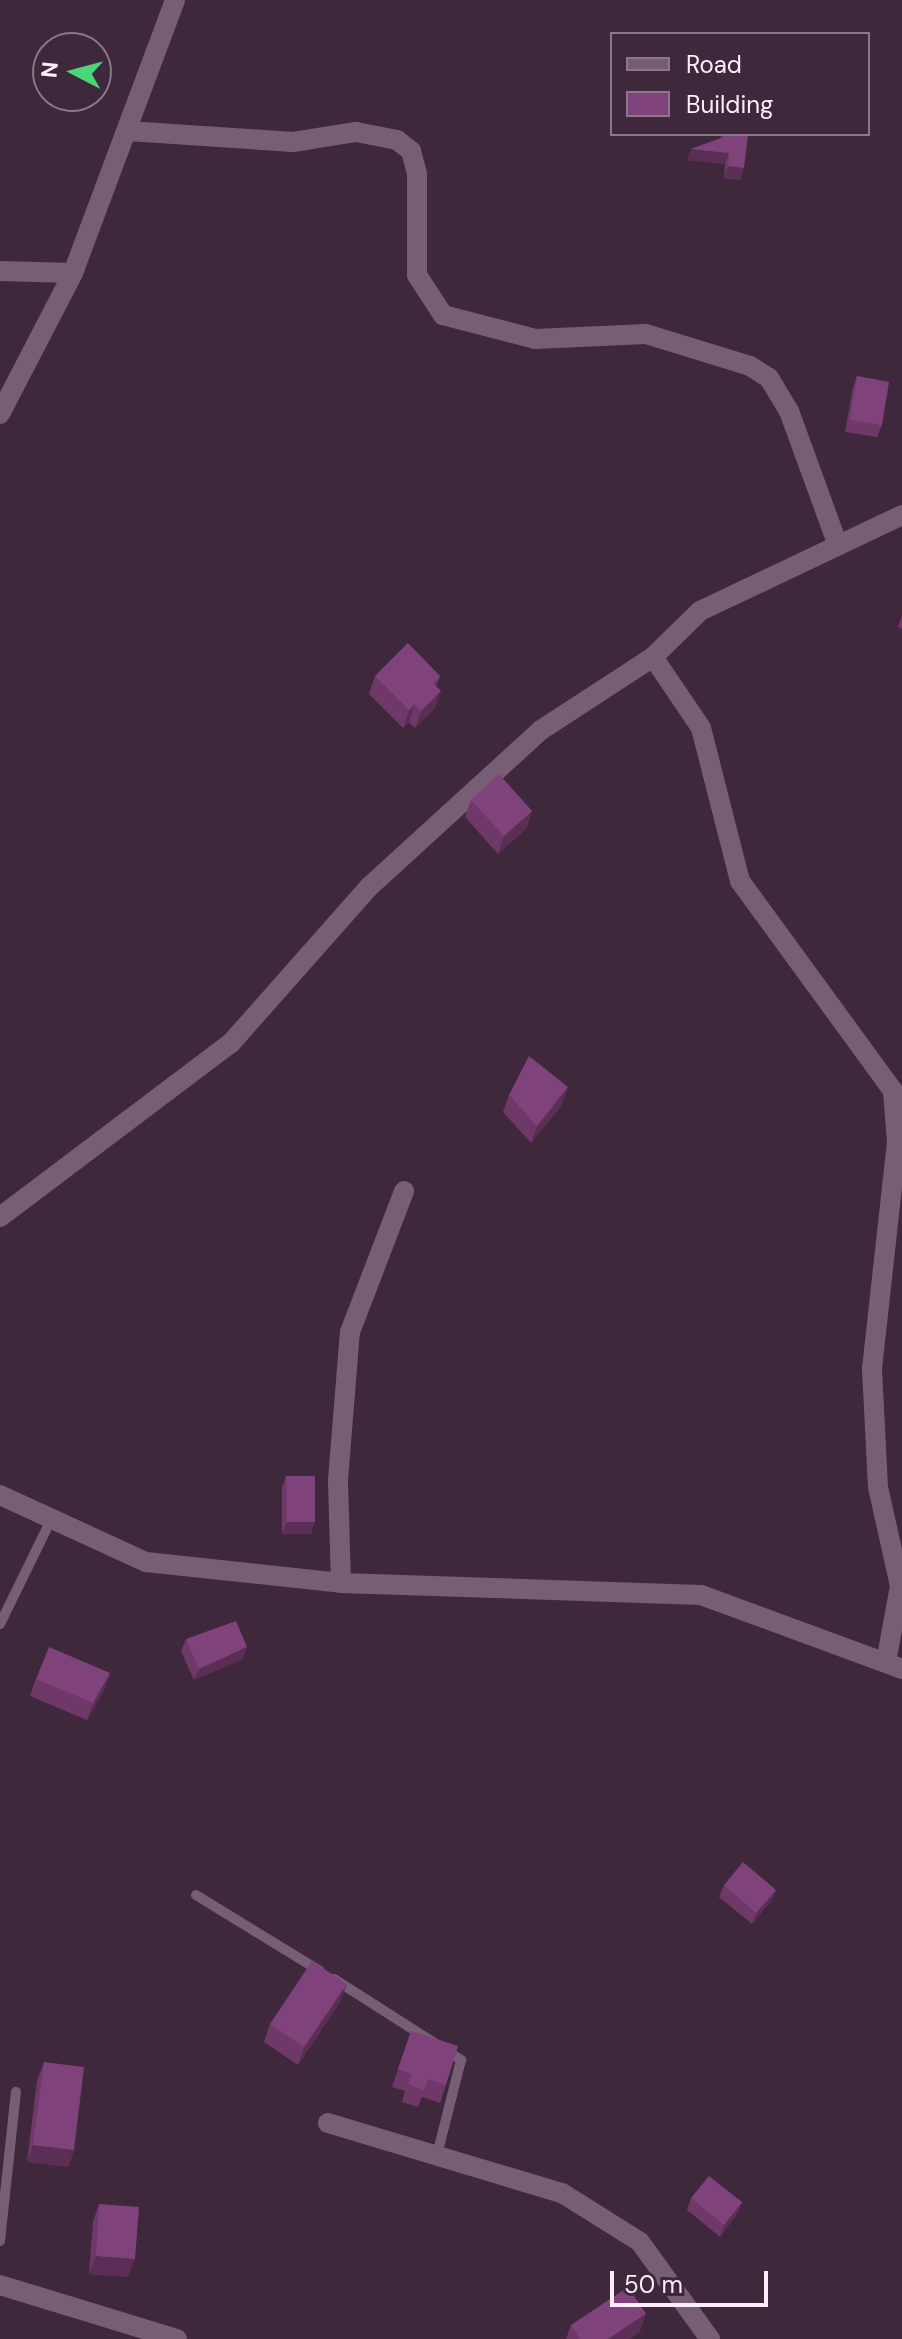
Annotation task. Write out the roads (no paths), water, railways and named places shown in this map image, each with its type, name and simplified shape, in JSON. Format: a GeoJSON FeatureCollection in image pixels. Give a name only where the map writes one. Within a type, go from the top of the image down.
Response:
{"type":"FeatureCollection","features":[{"type":"Feature","properties":{"kind":"street"},"geometry":{"type":"LineString","coordinates":[[0,414],[73,273],[175,0]]}},
{"type":"Feature","properties":{"kind":"street"},"geometry":{"type":"LineString","coordinates":[[128,131],[293,142],[356,132],[397,140],[411,151],[417,174],[417,275],[443,315],[535,339],[646,334],[750,366],[769,378],[789,411],[837,543]]}},
{"type":"Feature","properties":{"kind":"street"},"geometry":{"type":"LineString","coordinates":[[0,271],[73,273]]}},
{"type":"Feature","properties":{"kind":"street"},"geometry":{"type":"LineString","coordinates":[[0,1217],[231,1043],[369,887],[541,730],[653,657],[700,611],[837,543],[902,515]]}},
{"type":"Feature","properties":{"kind":"street"},"geometry":{"type":"LineString","coordinates":[[0,1495],[146,1562],[341,1583],[701,1595],[894,1665],[900,1586],[878,1487],[871,1399],[877,1278],[897,1142],[893,1091],[740,881],[701,728],[653,657]]}},
{"type":"Feature","properties":{"kind":"street"},"geometry":{"type":"LineString","coordinates":[[341,1583],[338,1480],[350,1332],[404,1191]]}},
{"type":"Feature","properties":{"kind":"street"},"geometry":{"type":"LineString","coordinates":[[328,2123],[438,2151],[562,2193],[640,2242],[710,2339]]}},
{"type":"Feature","properties":{"kind":"street"},"geometry":{"type":"LineString","coordinates":[[0,2285],[177,2339]]}},
{"type":"Feature","properties":{"kind":"lane"},"geometry":{"type":"LineString","coordinates":[[0,1624],[51,1520]]}},
{"type":"Feature","properties":{"kind":"lane"},"geometry":{"type":"LineString","coordinates":[[196,1895],[457,2055],[462,2070],[438,2151]]}},
{"type":"Feature","properties":{"kind":"lane"},"geometry":{"type":"LineString","coordinates":[[0,2241],[16,2092]]}}]}
